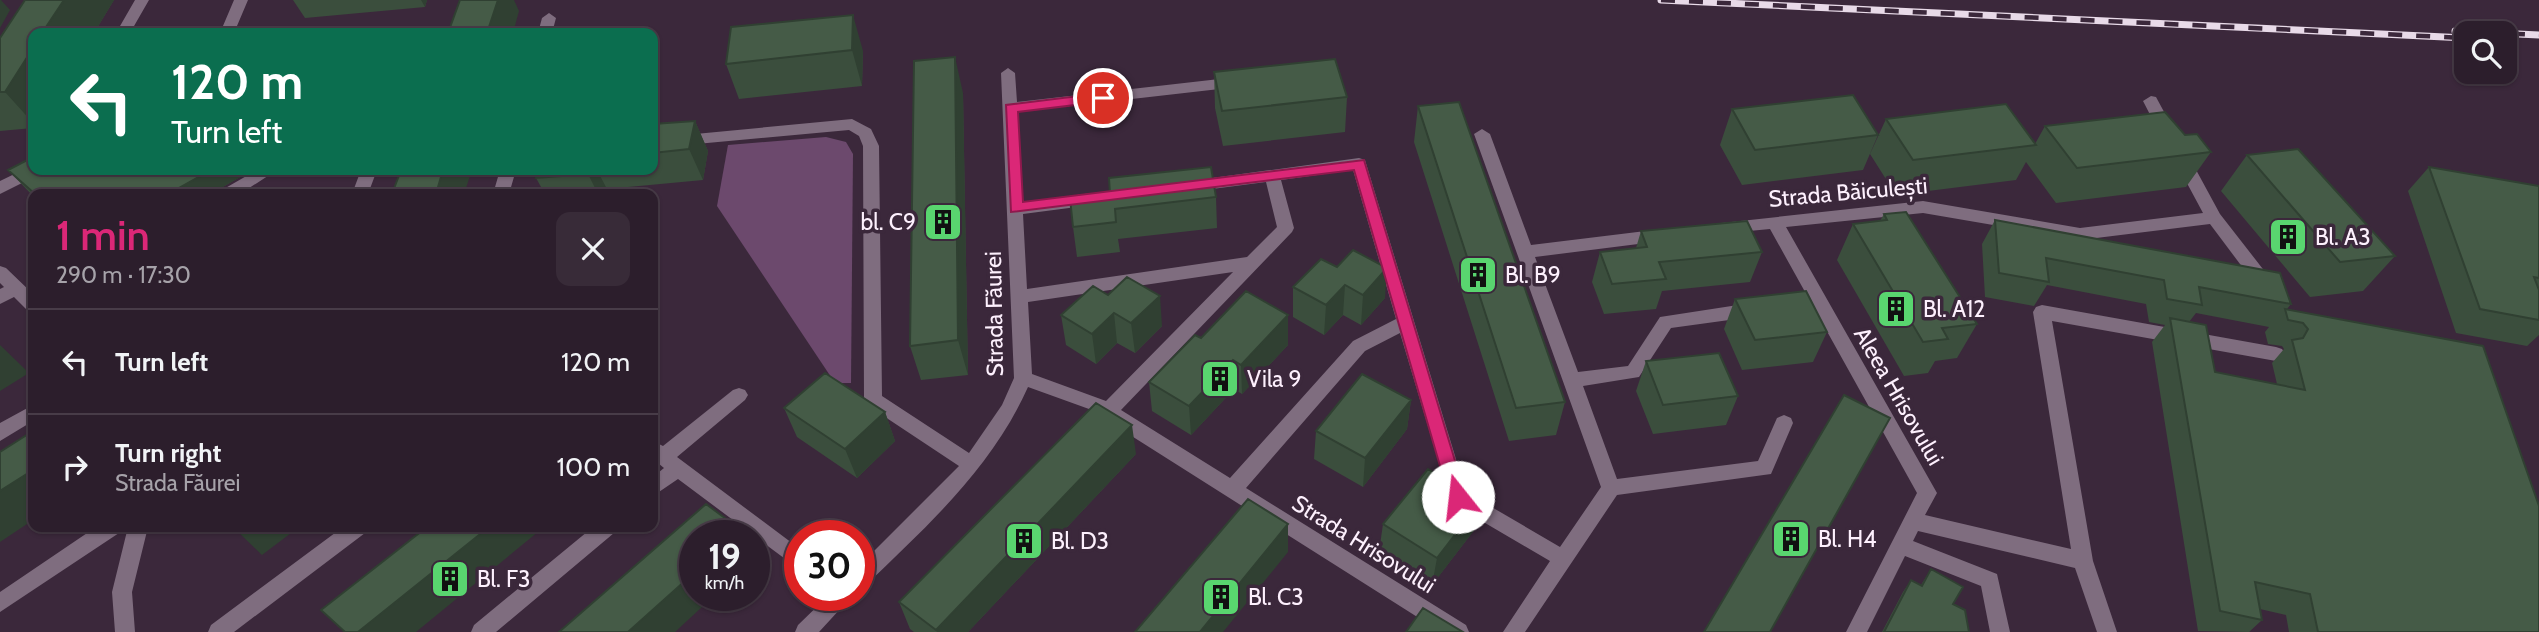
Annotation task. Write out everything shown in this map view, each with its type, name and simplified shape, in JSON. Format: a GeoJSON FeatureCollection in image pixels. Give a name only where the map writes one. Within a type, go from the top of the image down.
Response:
{"type":"FeatureCollection","features":[{"type":"Feature","properties":{"kind":"street"},"geometry":{"type":"LineString","coordinates":[[126,28],[142,0]]}},
{"type":"Feature","properties":{"kind":"street"},"geometry":{"type":"LineString","coordinates":[[229,28],[241,0]]}},
{"type":"Feature","properties":{"kind":"street"},"geometry":{"type":"LineString","coordinates":[[546,28],[549,18]]}},
{"type":"Feature","properties":{"kind":"street","name":"Strada Făurei"},"geometry":{"type":"LineString","coordinates":[[875,563],[972,465],[1004,420],[1023,378],[1008,73]]}},
{"type":"Feature","properties":{"kind":"street"},"geometry":{"type":"LineString","coordinates":[[1011,108],[1258,79]]}},
{"type":"Feature","properties":{"kind":"street"},"geometry":{"type":"LineString","coordinates":[[2151,101],[2214,218],[2278,302]]}},
{"type":"Feature","properties":{"kind":"street"},"geometry":{"type":"LineString","coordinates":[[658,143],[852,124],[865,133],[871,146],[873,400],[972,465]]}},
{"type":"Feature","properties":{"kind":"street"},"geometry":{"type":"LineString","coordinates":[[1482,134],[1574,380],[1611,488]]}},
{"type":"Feature","properties":{"kind":"street"},"geometry":{"type":"LineString","coordinates":[[1174,188],[1359,164],[1458,497],[1563,559]]}},
{"type":"Feature","properties":{"kind":"street"},"geometry":{"type":"LineString","coordinates":[[0,188],[28,173]]}},
{"type":"Feature","properties":{"kind":"street"},"geometry":{"type":"LineString","coordinates":[[237,189],[260,175]]}},
{"type":"Feature","properties":{"kind":"street"},"geometry":{"type":"LineString","coordinates":[[1108,411],[1286,228],[1272,175]]}},
{"type":"Feature","properties":{"kind":"street"},"geometry":{"type":"LineString","coordinates":[[1016,209],[1110,196]]}},
{"type":"Feature","properties":{"kind":"street","name":"Strada Băiculești"},"geometry":{"type":"LineString","coordinates":[[1708,230],[1923,206],[2080,234],[2214,218]]}},
{"type":"Feature","properties":{"kind":"street","name":"Aleea Hrisovului"},"geometry":{"type":"LineString","coordinates":[[1775,222],[1810,301],[1927,493],[1856,632]]}},
{"type":"Feature","properties":{"kind":"street"},"geometry":{"type":"LineString","coordinates":[[1526,252],[1686,232]]}},
{"type":"Feature","properties":{"kind":"street"},"geometry":{"type":"LineString","coordinates":[[1020,297],[1250,263]]}},
{"type":"Feature","properties":{"kind":"street"},"geometry":{"type":"LineString","coordinates":[[0,272],[28,300]]}},
{"type":"Feature","properties":{"kind":"street"},"geometry":{"type":"LineString","coordinates":[[0,297],[16,288]]}},
{"type":"Feature","properties":{"kind":"street"},"geometry":{"type":"LineString","coordinates":[[1574,380],[1633,372],[1666,322],[1776,306]]}},
{"type":"Feature","properties":{"kind":"street"},"geometry":{"type":"LineString","coordinates":[[2106,632],[2083,561],[2042,312],[2276,354]]}},
{"type":"Feature","properties":{"kind":"street"},"geometry":{"type":"LineString","coordinates":[[1233,489],[1359,346],[1406,322]]}},
{"type":"Feature","properties":{"kind":"street","name":"Strada Hrisovului"},"geometry":{"type":"LineString","coordinates":[[1023,378],[1096,404],[1459,632]]}},
{"type":"Feature","properties":{"kind":"street"},"geometry":{"type":"LineString","coordinates":[[658,476],[665,458],[738,396]]}},
{"type":"Feature","properties":{"kind":"street"},"geometry":{"type":"LineString","coordinates":[[0,433],[28,415]]}},
{"type":"Feature","properties":{"kind":"street"},"geometry":{"type":"LineString","coordinates":[[1513,632],[1611,488],[1764,468],[1784,423]]}},
{"type":"Feature","properties":{"kind":"street"},"geometry":{"type":"LineString","coordinates":[[665,458],[784,549]]}},
{"type":"Feature","properties":{"kind":"street"},"geometry":{"type":"LineString","coordinates":[[1913,521],[2083,561]]}},
{"type":"Feature","properties":{"kind":"street"},"geometry":{"type":"LineString","coordinates":[[0,603],[106,532]]}},
{"type":"Feature","properties":{"kind":"street"},"geometry":{"type":"LineString","coordinates":[[125,632],[121,615],[121,593],[137,532]]}},
{"type":"Feature","properties":{"kind":"street"},"geometry":{"type":"LineString","coordinates":[[218,632],[351,532]]}},
{"type":"Feature","properties":{"kind":"street"},"geometry":{"type":"LineString","coordinates":[[481,632],[601,532]]}},
{"type":"Feature","properties":{"kind":"street"},"geometry":{"type":"LineString","coordinates":[[1901,545],[1990,580],[2000,632]]}},
{"type":"Feature","properties":{"kind":"street"},"geometry":{"type":"LineString","coordinates":[[805,632],[827,611]]}},
{"type":"Feature","properties":{"kind":"shaded area"},"geometry":{"type":"Polygon","coordinates":[[[826,137],[846,142],[853,154],[851,383],[835,383],[717,206],[728,145],[826,137]]]}},
{"type":"Feature","properties":{"kind":"building"},"geometry":{"type":"Polygon","coordinates":[[[25,0],[64,0],[45,28],[28,28],[28,56],[5,92],[0,92],[0,38],[25,0]]]}},
{"type":"Feature","properties":{"kind":"building"},"geometry":{"type":"Polygon","coordinates":[[[460,0],[498,0],[489,28],[450,28],[460,0]]]}},
{"type":"Feature","properties":{"kind":"building"},"geometry":{"type":"Polygon","coordinates":[[[853,15],[852,50],[726,64],[731,27],[853,15]]]}},
{"type":"Feature","properties":{"kind":"building","name":"bl. C9"},"geometry":{"type":"Polygon","coordinates":[[[955,57],[958,340],[910,346],[914,61],[955,57]]]}},
{"type":"Feature","properties":{"kind":"building"},"geometry":{"type":"Polygon","coordinates":[[[1335,59],[1347,97],[1222,111],[1214,72],[1335,59]]]}},
{"type":"Feature","properties":{"kind":"building"},"geometry":{"type":"Polygon","coordinates":[[[1853,95],[1878,135],[1755,150],[1732,109],[1853,95]]]}},
{"type":"Feature","properties":{"kind":"building"},"geometry":{"type":"Polygon","coordinates":[[[1459,102],[1565,402],[1516,408],[1418,106],[1459,102]]]}},
{"type":"Feature","properties":{"kind":"building"},"geometry":{"type":"Polygon","coordinates":[[[2006,104],[2036,145],[1913,160],[1886,119],[2006,104]]]}},
{"type":"Feature","properties":{"kind":"building"},"geometry":{"type":"Polygon","coordinates":[[[2165,112],[2185,135],[2197,134],[2211,152],[2077,168],[2045,126],[2165,112]]]}},
{"type":"Feature","properties":{"kind":"building"},"geometry":{"type":"Polygon","coordinates":[[[695,121],[689,149],[658,152],[658,124],[695,121]]]}},
{"type":"Feature","properties":{"kind":"building"},"geometry":{"type":"Polygon","coordinates":[[[2298,149],[2395,256],[2340,262],[2247,155],[2298,149]]]}},
{"type":"Feature","properties":{"kind":"building"},"geometry":{"type":"Polygon","coordinates":[[[28,160],[28,175],[202,175],[177,189],[29,189],[8,170],[28,160]]]}},
{"type":"Feature","properties":{"kind":"building"},"geometry":{"type":"Polygon","coordinates":[[[1211,167],[1216,197],[1115,209],[1116,222],[1073,227],[1070,198],[1110,194],[1109,178],[1211,167]]]}},
{"type":"Feature","properties":{"kind":"building"},"geometry":{"type":"Polygon","coordinates":[[[2429,167],[2539,186],[2539,278],[2534,277],[2539,290],[2539,320],[2480,309],[2429,167]]]}},
{"type":"Feature","properties":{"kind":"building"},"geometry":{"type":"Polygon","coordinates":[[[399,175],[442,175],[437,189],[394,189],[399,175]]]}},
{"type":"Feature","properties":{"kind":"building"},"geometry":{"type":"Polygon","coordinates":[[[537,175],[575,175],[536,178],[537,175]]]}},
{"type":"Feature","properties":{"kind":"building"},"geometry":{"type":"Polygon","coordinates":[[[1906,212],[1977,324],[1942,328],[1948,339],[1923,342],[1853,224],[1887,220],[1884,214],[1906,212]]]}},
{"type":"Feature","properties":{"kind":"building"},"geometry":{"type":"Polygon","coordinates":[[[1995,220],[2280,273],[2291,304],[2199,287],[2202,305],[2167,299],[2164,280],[2046,258],[2049,282],[1999,273],[1995,220]]]}},
{"type":"Feature","properties":{"kind":"building"},"geometry":{"type":"Polygon","coordinates":[[[1747,221],[1762,252],[1659,262],[1666,279],[1612,284],[1600,252],[1647,247],[1641,231],[1747,221]]]}},
{"type":"Feature","properties":{"kind":"building"},"geometry":{"type":"Polygon","coordinates":[[[1353,250],[1387,268],[1363,295],[1345,285],[1326,305],[1293,287],[1321,259],[1337,267],[1353,250]]]}},
{"type":"Feature","properties":{"kind":"building"},"geometry":{"type":"Polygon","coordinates":[[[1127,277],[1160,296],[1131,323],[1114,313],[1092,334],[1061,315],[1093,286],[1108,295],[1127,277]]]}},
{"type":"Feature","properties":{"kind":"building"},"geometry":{"type":"Polygon","coordinates":[[[1246,291],[1288,315],[1241,365],[1233,360],[1189,406],[1149,382],[1195,335],[1201,338],[1246,291]]]}},
{"type":"Feature","properties":{"kind":"building"},"geometry":{"type":"Polygon","coordinates":[[[1806,291],[1827,332],[1755,340],[1735,299],[1806,291]]]}},
{"type":"Feature","properties":{"kind":"building"},"geometry":{"type":"Polygon","coordinates":[[[2285,309],[2483,346],[2539,506],[2539,632],[2318,632],[2310,594],[2255,582],[2262,620],[2220,611],[2170,318],[2206,325],[2215,372],[2305,390],[2292,340],[2303,338],[2308,329],[2303,323],[2288,320],[2285,309]]]}},
{"type":"Feature","properties":{"kind":"building"},"geometry":{"type":"Polygon","coordinates":[[[1719,353],[1738,396],[1663,405],[1646,361],[1719,353]]]}},
{"type":"Feature","properties":{"kind":"building"},"geometry":{"type":"Polygon","coordinates":[[[825,373],[885,412],[845,449],[784,408],[825,373]]]}},
{"type":"Feature","properties":{"kind":"building"},"geometry":{"type":"Polygon","coordinates":[[[1362,374],[1411,400],[1365,458],[1316,431],[1362,374]]]}},
{"type":"Feature","properties":{"kind":"building","name":"Bl. H4"},"geometry":{"type":"Polygon","coordinates":[[[1844,395],[1890,418],[1770,632],[1704,632],[1844,395]]]}},
{"type":"Feature","properties":{"kind":"building"},"geometry":{"type":"Polygon","coordinates":[[[1096,403],[1132,425],[936,630],[899,602],[1096,403]]]}},
{"type":"Feature","properties":{"kind":"building"},"geometry":{"type":"Polygon","coordinates":[[[28,434],[28,473],[0,491],[0,452],[28,434]]]}},
{"type":"Feature","properties":{"kind":"building"},"geometry":{"type":"Polygon","coordinates":[[[1428,469],[1481,501],[1437,558],[1383,524],[1428,469]]]}},
{"type":"Feature","properties":{"kind":"building"},"geometry":{"type":"Polygon","coordinates":[[[1248,499],[1288,524],[1200,632],[1135,632],[1248,499]]]}},
{"type":"Feature","properties":{"kind":"building"},"geometry":{"type":"Polygon","coordinates":[[[706,504],[728,520],[688,520],[706,504]]]}},
{"type":"Feature","properties":{"kind":"building"},"geometry":{"type":"Polygon","coordinates":[[[679,528],[679,586],[628,632],[559,632],[679,528]]]}},
{"type":"Feature","properties":{"kind":"building"},"geometry":{"type":"Polygon","coordinates":[[[421,532],[483,532],[358,632],[345,632],[321,610],[421,532]]]}},
{"type":"Feature","properties":{"kind":"building"},"geometry":{"type":"Polygon","coordinates":[[[1931,569],[1963,587],[1953,604],[1965,610],[1969,632],[1884,632],[1911,580],[1922,586],[1931,569]]]}},
{"type":"Feature","properties":{"kind":"building"},"geometry":{"type":"Polygon","coordinates":[[[1423,608],[1463,632],[1406,632],[1423,608]]]}},
{"type":"Feature","properties":{"kind":"railway"},"geometry":{"type":"LineString","coordinates":[[1661,0],[2454,37]]}},
{"type":"Feature","properties":{"kind":"railway"},"geometry":{"type":"LineString","coordinates":[[2517,34],[2539,35]]}},
{"type":"Feature","properties":{"kind":"place","name":"bl. C9"},"geometry":{"type":"Point","coordinates":[943,222]}},
{"type":"Feature","properties":{"kind":"place","name":"Bl. A3"},"geometry":{"type":"Point","coordinates":[2288,237]}},
{"type":"Feature","properties":{"kind":"place","name":"Bl. B9"},"geometry":{"type":"Point","coordinates":[1478,275]}},
{"type":"Feature","properties":{"kind":"place","name":"Bl. A12"},"geometry":{"type":"Point","coordinates":[1896,309]}},
{"type":"Feature","properties":{"kind":"place","name":"Vila 9"},"geometry":{"type":"Point","coordinates":[1220,379]}},
{"type":"Feature","properties":{"kind":"place","name":"Bl. H4"},"geometry":{"type":"Point","coordinates":[1791,539]}},
{"type":"Feature","properties":{"kind":"place","name":"Bl. D3"},"geometry":{"type":"Point","coordinates":[1024,541]}},
{"type":"Feature","properties":{"kind":"place","name":"Bl. F3"},"geometry":{"type":"Point","coordinates":[450,579]}},
{"type":"Feature","properties":{"kind":"place","name":"Bl. C3"},"geometry":{"type":"Point","coordinates":[1221,597]}},
{"type":"Feature","properties":{"kind":"route"},"geometry":{"type":"LineString","coordinates":[[1103,98],[1011,108],[1016,209],[1359,164],[1458,497]]}}]}
